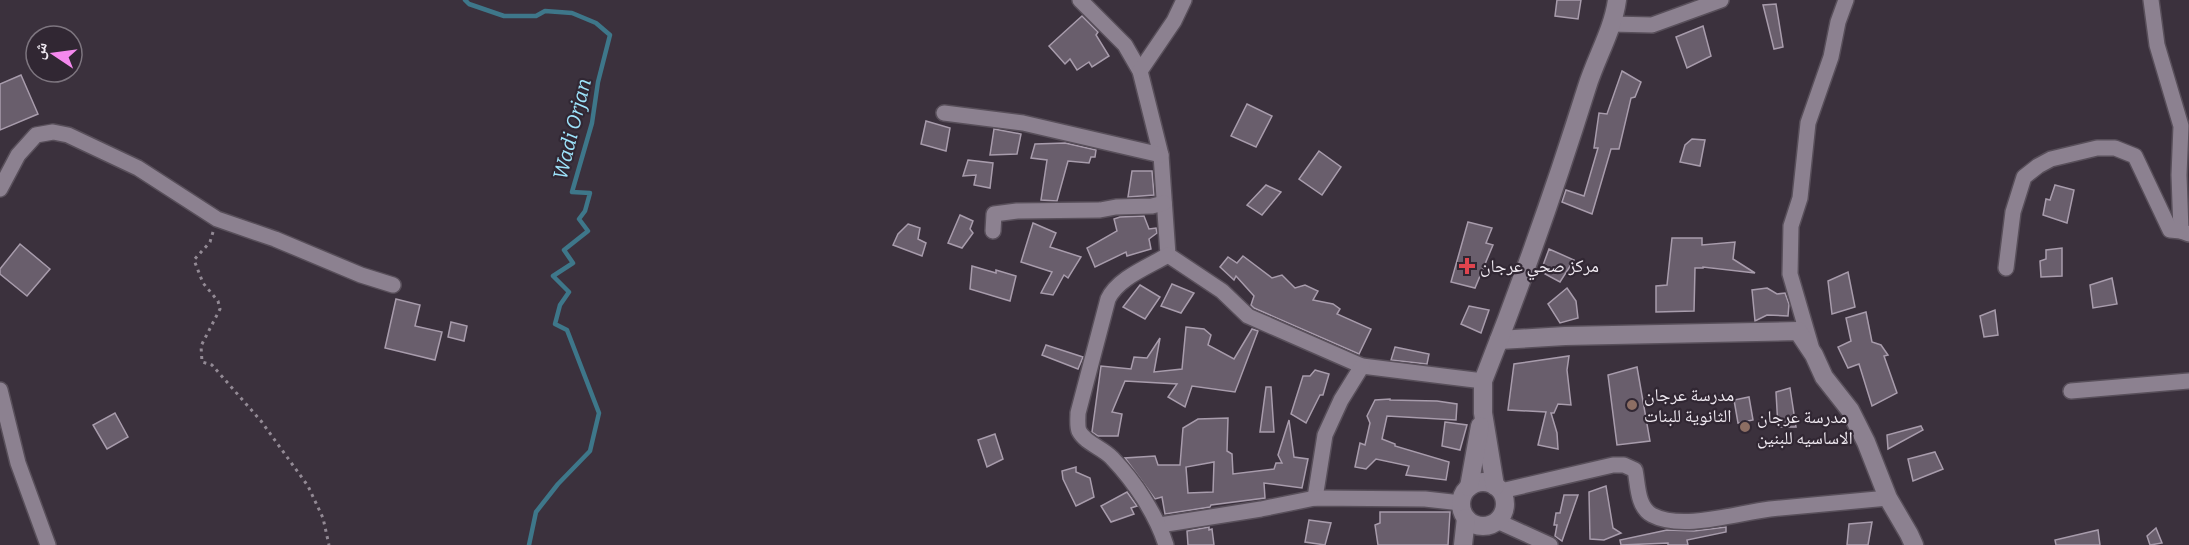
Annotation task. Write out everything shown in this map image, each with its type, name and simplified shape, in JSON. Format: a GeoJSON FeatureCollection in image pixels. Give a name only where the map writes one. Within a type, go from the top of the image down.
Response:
{"type":"FeatureCollection","features":[{"type":"Feature","properties":{"kind":"street"},"geometry":{"type":"LineString","coordinates":[[1080,0],[1125,45],[1140,71],[1161,155],[1168,255]]}},
{"type":"Feature","properties":{"kind":"street"},"geometry":{"type":"LineString","coordinates":[[1140,71],[1174,21],[1184,0]]}},
{"type":"Feature","properties":{"kind":"street"},"geometry":{"type":"LineString","coordinates":[[1617,0],[1611,24],[1592,71],[1557,180],[1483,381],[1483,413],[1498,488],[1505,507],[1497,521],[1485,526],[1471,523],[1465,503],[1477,483],[1486,482],[1498,488],[1613,465],[1624,465],[1635,470],[1642,506],[1653,516],[1670,520],[1690,521],[1767,510],[1888,498]]}},
{"type":"Feature","properties":{"kind":"street"},"geometry":{"type":"LineString","coordinates":[[1611,24],[1652,25],[1721,0]]}},
{"type":"Feature","properties":{"kind":"street"},"geometry":{"type":"LineString","coordinates":[[1814,356],[1790,274],[1791,226],[1800,198],[1808,123],[1831,57],[1838,22],[1846,0]]}},
{"type":"Feature","properties":{"kind":"street"},"geometry":{"type":"LineString","coordinates":[[2006,268],[2013,212],[2024,177],[2051,159],[2097,148],[2115,148],[2135,156],[2170,230],[2185,233],[2179,175],[2185,126],[2157,45],[2151,0]]}},
{"type":"Feature","properties":{"kind":"street"},"geometry":{"type":"LineString","coordinates":[[944,113],[1023,123],[1161,155]]}},
{"type":"Feature","properties":{"kind":"street"},"geometry":{"type":"LineString","coordinates":[[0,189],[18,155],[28,142],[36,135],[53,132],[82,140],[130,164],[217,219],[275,239],[361,275],[393,285]]}},
{"type":"Feature","properties":{"kind":"street"},"geometry":{"type":"LineString","coordinates":[[993,231],[994,214],[1017,211],[1100,210],[1164,203]]}},
{"type":"Feature","properties":{"kind":"street"},"geometry":{"type":"LineString","coordinates":[[1168,255],[1222,291],[1248,316],[1362,366],[1483,381]]}},
{"type":"Feature","properties":{"kind":"street"},"geometry":{"type":"LineString","coordinates":[[1166,545],[1160,525],[1135,487],[1111,457],[1083,436],[1078,429],[1078,412],[1112,291],[1122,282],[1168,255]]}},
{"type":"Feature","properties":{"kind":"street"},"geometry":{"type":"LineString","coordinates":[[1499,340],[1565,336],[1798,331],[1824,377],[1850,410],[1866,442],[1888,498],[1914,545]]}},
{"type":"Feature","properties":{"kind":"street"},"geometry":{"type":"LineString","coordinates":[[1315,498],[1325,435],[1341,400],[1362,366]]}},
{"type":"Feature","properties":{"kind":"street"},"geometry":{"type":"LineString","coordinates":[[2071,392],[2189,381]]}},
{"type":"Feature","properties":{"kind":"street"},"geometry":{"type":"LineString","coordinates":[[0,390],[18,463],[48,545]]}},
{"type":"Feature","properties":{"kind":"street"},"geometry":{"type":"LineString","coordinates":[[1463,545],[1465,503],[1483,413]]}},
{"type":"Feature","properties":{"kind":"street"},"geometry":{"type":"LineString","coordinates":[[1160,525],[1260,510],[1315,498],[1425,498],[1465,503]]}},
{"type":"Feature","properties":{"kind":"street"},"geometry":{"type":"LineString","coordinates":[[1497,521],[1550,545]]}},
{"type":"Feature","properties":{"kind":"path"},"geometry":{"type":"LineString","coordinates":[[217,219],[210,242],[194,260],[203,283],[218,301],[220,309],[201,346],[202,362],[212,365],[261,421],[308,486],[323,518],[329,545]]}},
{"type":"Feature","properties":{"kind":"building"},"geometry":{"type":"Polygon","coordinates":[[[1557,0],[1581,0],[1578,19],[1555,16],[1557,0]]]}},
{"type":"Feature","properties":{"kind":"building"},"geometry":{"type":"Polygon","coordinates":[[[1776,4],[1783,47],[1774,49],[1763,5],[1776,4]]]}},
{"type":"Feature","properties":{"kind":"building"},"geometry":{"type":"Polygon","coordinates":[[[1082,16],[1098,32],[1096,35],[1109,56],[1092,67],[1089,62],[1077,70],[1070,59],[1065,64],[1049,46],[1082,16]]]}},
{"type":"Feature","properties":{"kind":"building"},"geometry":{"type":"Polygon","coordinates":[[[1703,26],[1711,56],[1687,68],[1676,37],[1703,26]]]}},
{"type":"Feature","properties":{"kind":"building"},"geometry":{"type":"Polygon","coordinates":[[[1622,71],[1641,82],[1635,97],[1631,98],[1619,149],[1611,149],[1592,214],[1562,202],[1566,190],[1584,196],[1598,148],[1594,148],[1599,113],[1607,114],[1622,71]]]}},
{"type":"Feature","properties":{"kind":"building"},"geometry":{"type":"Polygon","coordinates":[[[21,75],[38,114],[0,130],[0,84],[21,75]]]}},
{"type":"Feature","properties":{"kind":"building"},"geometry":{"type":"Polygon","coordinates":[[[1247,104],[1272,116],[1256,147],[1231,136],[1247,104]]]}},
{"type":"Feature","properties":{"kind":"building"},"geometry":{"type":"Polygon","coordinates":[[[926,121],[950,128],[946,151],[921,144],[926,121]]]}},
{"type":"Feature","properties":{"kind":"building"},"geometry":{"type":"Polygon","coordinates":[[[994,129],[1021,134],[1017,154],[990,155],[994,129]]]}},
{"type":"Feature","properties":{"kind":"building"},"geometry":{"type":"Polygon","coordinates":[[[1692,139],[1705,140],[1700,166],[1680,162],[1685,145],[1692,139]]]}},
{"type":"Feature","properties":{"kind":"building"},"geometry":{"type":"Polygon","coordinates":[[[1065,143],[1096,150],[1095,157],[1091,157],[1089,163],[1068,161],[1057,201],[1041,200],[1047,160],[1031,158],[1035,144],[1065,143]]]}},
{"type":"Feature","properties":{"kind":"building"},"geometry":{"type":"Polygon","coordinates":[[[1319,151],[1341,167],[1322,195],[1299,179],[1319,151]]]}},
{"type":"Feature","properties":{"kind":"building"},"geometry":{"type":"Polygon","coordinates":[[[968,160],[993,163],[990,188],[974,185],[976,175],[963,176],[968,160]]]}},
{"type":"Feature","properties":{"kind":"building"},"geometry":{"type":"Polygon","coordinates":[[[1132,171],[1152,171],[1154,195],[1128,197],[1132,171]]]}},
{"type":"Feature","properties":{"kind":"building"},"geometry":{"type":"Polygon","coordinates":[[[1266,185],[1281,192],[1262,215],[1247,205],[1266,185]]]}},
{"type":"Feature","properties":{"kind":"building"},"geometry":{"type":"Polygon","coordinates":[[[2055,185],[2074,190],[2067,223],[2043,215],[2046,199],[2050,200],[2055,185]]]}},
{"type":"Feature","properties":{"kind":"building"},"geometry":{"type":"Polygon","coordinates":[[[960,215],[973,221],[970,229],[973,233],[962,248],[948,243],[960,215]]]}},
{"type":"Feature","properties":{"kind":"building"},"geometry":{"type":"Polygon","coordinates":[[[1144,216],[1149,229],[1156,228],[1157,233],[1149,239],[1151,249],[1127,256],[1126,252],[1095,267],[1087,248],[1117,231],[1114,219],[1144,216]]]}},
{"type":"Feature","properties":{"kind":"building"},"geometry":{"type":"Polygon","coordinates":[[[1468,222],[1492,228],[1486,243],[1493,245],[1475,288],[1451,282],[1468,222]]]}},
{"type":"Feature","properties":{"kind":"building"},"geometry":{"type":"Polygon","coordinates":[[[1033,223],[1056,233],[1050,247],[1081,257],[1068,278],[1064,275],[1053,295],[1041,293],[1052,272],[1021,262],[1033,223]]]}},
{"type":"Feature","properties":{"kind":"building"},"geometry":{"type":"Polygon","coordinates":[[[908,224],[920,228],[918,239],[926,243],[922,256],[893,245],[898,234],[908,224]]]}},
{"type":"Feature","properties":{"kind":"building"},"geometry":{"type":"Polygon","coordinates":[[[1672,238],[1702,238],[1702,245],[1735,242],[1733,259],[1755,273],[1695,268],[1694,311],[1656,312],[1656,286],[1667,285],[1672,238]]]}},
{"type":"Feature","properties":{"kind":"building"},"geometry":{"type":"Polygon","coordinates":[[[20,244],[50,269],[27,296],[0,274],[0,269],[20,244]]]}},
{"type":"Feature","properties":{"kind":"building"},"geometry":{"type":"Polygon","coordinates":[[[2062,248],[2062,276],[2041,277],[2040,261],[2046,259],[2046,250],[2062,248]]]}},
{"type":"Feature","properties":{"kind":"building"},"geometry":{"type":"Polygon","coordinates":[[[1549,249],[1574,260],[1560,282],[1545,274],[1548,268],[1542,268],[1549,249]]]}},
{"type":"Feature","properties":{"kind":"building"},"geometry":{"type":"Polygon","coordinates":[[[1243,256],[1272,278],[1282,275],[1295,288],[1305,285],[1318,291],[1313,300],[1333,304],[1340,309],[1337,314],[1371,329],[1359,354],[1254,308],[1251,305],[1254,296],[1236,276],[1234,280],[1220,267],[1228,257],[1237,263],[1243,256]]]}},
{"type":"Feature","properties":{"kind":"building"},"geometry":{"type":"Polygon","coordinates":[[[972,266],[1016,276],[1010,301],[970,289],[972,266]]]}},
{"type":"Feature","properties":{"kind":"building"},"geometry":{"type":"Polygon","coordinates":[[[1848,272],[1855,307],[1832,314],[1828,281],[1848,272]]]}},
{"type":"Feature","properties":{"kind":"building"},"geometry":{"type":"Polygon","coordinates":[[[2112,278],[2117,304],[2093,308],[2090,285],[2112,278]]]}},
{"type":"Feature","properties":{"kind":"building"},"geometry":{"type":"Polygon","coordinates":[[[1172,284],[1194,293],[1181,313],[1161,306],[1172,284]]]}},
{"type":"Feature","properties":{"kind":"building"},"geometry":{"type":"Polygon","coordinates":[[[1140,285],[1160,297],[1145,319],[1123,307],[1140,285]]]}},
{"type":"Feature","properties":{"kind":"building"},"geometry":{"type":"Polygon","coordinates":[[[1567,288],[1576,301],[1578,318],[1560,323],[1548,304],[1567,288]]]}},
{"type":"Feature","properties":{"kind":"building"},"geometry":{"type":"Polygon","coordinates":[[[1767,288],[1777,294],[1785,293],[1789,304],[1788,316],[1767,315],[1755,321],[1752,290],[1767,288]]]}},
{"type":"Feature","properties":{"kind":"building"},"geometry":{"type":"Polygon","coordinates":[[[396,299],[420,305],[415,326],[442,332],[435,360],[385,348],[396,299]]]}},
{"type":"Feature","properties":{"kind":"building"},"geometry":{"type":"Polygon","coordinates":[[[1469,306],[1489,310],[1481,333],[1461,324],[1469,306]]]}},
{"type":"Feature","properties":{"kind":"building"},"geometry":{"type":"Polygon","coordinates":[[[1995,310],[1998,335],[1984,337],[1980,316],[1995,310]]]}},
{"type":"Feature","properties":{"kind":"building"},"geometry":{"type":"Polygon","coordinates":[[[1866,312],[1872,342],[1881,345],[1888,355],[1884,356],[1897,393],[1872,406],[1859,364],[1848,368],[1838,347],[1851,341],[1846,318],[1866,312]]]}},
{"type":"Feature","properties":{"kind":"building"},"geometry":{"type":"Polygon","coordinates":[[[451,322],[467,326],[464,341],[448,337],[451,322]]]}},
{"type":"Feature","properties":{"kind":"building"},"geometry":{"type":"Polygon","coordinates":[[[1186,327],[1204,329],[1211,335],[1208,345],[1234,359],[1252,329],[1258,331],[1235,392],[1192,386],[1185,407],[1168,397],[1177,384],[1125,381],[1112,412],[1122,414],[1118,436],[1098,436],[1092,432],[1101,366],[1131,369],[1134,357],[1147,358],[1160,338],[1154,372],[1182,369],[1186,327]]]}},
{"type":"Feature","properties":{"kind":"building"},"geometry":{"type":"Polygon","coordinates":[[[1046,345],[1083,357],[1078,369],[1042,355],[1046,345]]]}},
{"type":"Feature","properties":{"kind":"building"},"geometry":{"type":"Polygon","coordinates":[[[1395,347],[1429,354],[1427,364],[1391,360],[1395,347]]]}},
{"type":"Feature","properties":{"kind":"building"},"geometry":{"type":"Polygon","coordinates":[[[1569,356],[1567,370],[1571,405],[1558,404],[1554,413],[1551,413],[1557,433],[1558,449],[1538,445],[1546,412],[1508,410],[1514,364],[1569,356]]]}},
{"type":"Feature","properties":{"kind":"building"},"geometry":{"type":"Polygon","coordinates":[[[1637,367],[1650,441],[1617,445],[1608,375],[1637,367]]]}},
{"type":"Feature","properties":{"kind":"building"},"geometry":{"type":"Polygon","coordinates":[[[1315,370],[1329,374],[1323,395],[1320,395],[1306,423],[1291,414],[1303,376],[1310,376],[1315,370]]]}},
{"type":"Feature","properties":{"kind":"building"},"geometry":{"type":"Polygon","coordinates":[[[1266,387],[1271,387],[1274,432],[1260,432],[1266,387]]]}},
{"type":"Feature","properties":{"kind":"building"},"geometry":{"type":"Polygon","coordinates":[[[1790,388],[1796,427],[1778,427],[1776,392],[1790,388]]]}},
{"type":"Feature","properties":{"kind":"building"},"geometry":{"type":"Polygon","coordinates":[[[1749,397],[1753,420],[1738,423],[1734,400],[1749,397]]]}},
{"type":"Feature","properties":{"kind":"building"},"geometry":{"type":"Polygon","coordinates":[[[1375,400],[1457,404],[1456,420],[1387,416],[1382,439],[1395,446],[1449,462],[1446,480],[1406,475],[1409,466],[1376,459],[1366,469],[1355,467],[1360,443],[1365,445],[1370,423],[1367,416],[1375,400]]]}},
{"type":"Feature","properties":{"kind":"building"},"geometry":{"type":"Polygon","coordinates":[[[115,413],[128,437],[107,449],[93,425],[115,413]]]}},
{"type":"Feature","properties":{"kind":"building"},"geometry":{"type":"Polygon","coordinates":[[[1228,418],[1227,451],[1232,454],[1233,474],[1274,469],[1276,463],[1282,463],[1278,455],[1289,420],[1294,457],[1308,459],[1302,488],[1264,483],[1265,498],[1165,514],[1162,497],[1155,499],[1125,458],[1155,456],[1158,465],[1180,465],[1183,428],[1198,419],[1228,418]],[[1214,462],[1186,467],[1188,493],[1213,492],[1214,462]]]}},
{"type":"Feature","properties":{"kind":"building"},"geometry":{"type":"Polygon","coordinates":[[[1445,422],[1467,425],[1460,450],[1442,446],[1445,422]]]}},
{"type":"Feature","properties":{"kind":"building"},"geometry":{"type":"Polygon","coordinates":[[[1921,426],[1923,430],[1888,449],[1887,435],[1921,426]]]}},
{"type":"Feature","properties":{"kind":"building"},"geometry":{"type":"Polygon","coordinates":[[[995,434],[1003,459],[987,467],[978,440],[995,434]]]}},
{"type":"Feature","properties":{"kind":"building"},"geometry":{"type":"Polygon","coordinates":[[[1935,452],[1943,469],[1913,481],[1908,459],[1935,452]]]}},
{"type":"Feature","properties":{"kind":"building"},"geometry":{"type":"Polygon","coordinates":[[[1076,467],[1076,472],[1090,478],[1094,497],[1076,506],[1063,479],[1062,471],[1076,467]]]}},
{"type":"Feature","properties":{"kind":"building"},"geometry":{"type":"Polygon","coordinates":[[[1606,486],[1613,528],[1621,533],[1604,540],[1590,539],[1589,492],[1606,486]]]}},
{"type":"Feature","properties":{"kind":"building"},"geometry":{"type":"Polygon","coordinates":[[[1127,492],[1137,506],[1131,508],[1134,514],[1111,522],[1101,506],[1127,492]]]}},
{"type":"Feature","properties":{"kind":"building"},"geometry":{"type":"Polygon","coordinates":[[[1564,495],[1578,495],[1562,541],[1555,536],[1557,525],[1554,525],[1556,513],[1560,513],[1564,495]]]}},
{"type":"Feature","properties":{"kind":"building"},"geometry":{"type":"Polygon","coordinates":[[[1380,512],[1450,512],[1448,545],[1378,545],[1375,525],[1380,523],[1380,512]]]}},
{"type":"Feature","properties":{"kind":"building"},"geometry":{"type":"Polygon","coordinates":[[[1309,520],[1331,523],[1325,545],[1305,542],[1309,520]]]}},
{"type":"Feature","properties":{"kind":"building"},"geometry":{"type":"Polygon","coordinates":[[[1872,522],[1868,545],[1847,545],[1849,524],[1872,522]]]}},
{"type":"Feature","properties":{"kind":"building"},"geometry":{"type":"Polygon","coordinates":[[[1209,527],[1209,530],[1212,529],[1214,545],[1188,545],[1187,531],[1209,527]]]}},
{"type":"Feature","properties":{"kind":"building"},"geometry":{"type":"Polygon","coordinates":[[[1726,527],[1726,532],[1687,540],[1688,545],[1668,545],[1668,543],[1621,545],[1620,540],[1667,530],[1694,531],[1726,527]]]}},
{"type":"Feature","properties":{"kind":"building"},"geometry":{"type":"Polygon","coordinates":[[[2156,528],[2162,543],[2150,545],[2147,536],[2156,528]]]}},
{"type":"Feature","properties":{"kind":"building"},"geometry":{"type":"Polygon","coordinates":[[[2098,530],[2100,545],[2056,545],[2055,540],[2098,530]]]}},
{"type":"Feature","properties":{"kind":"waterway","name":"Wadi Orjan"},"geometry":{"type":"LineString","coordinates":[[465,0],[469,4],[504,16],[536,16],[545,11],[572,13],[596,23],[610,35],[598,82],[592,123],[572,192],[590,193],[585,211],[579,219],[588,231],[564,250],[573,263],[553,276],[569,292],[560,305],[555,324],[567,330],[599,413],[590,451],[558,484],[536,512],[529,545]]}},
{"type":"Feature","properties":{"kind":"place","name":"مركز صحي عرجان"},"geometry":{"type":"Point","coordinates":[1467,266]}},
{"type":"Feature","properties":{"kind":"place","name":"مدرسة عرجان الثانوية للبنات"},"geometry":{"type":"Point","coordinates":[1632,405]}},
{"type":"Feature","properties":{"kind":"place","name":"مدرسة عرجان الاساسيه للبنين"},"geometry":{"type":"Point","coordinates":[1745,427]}}]}
